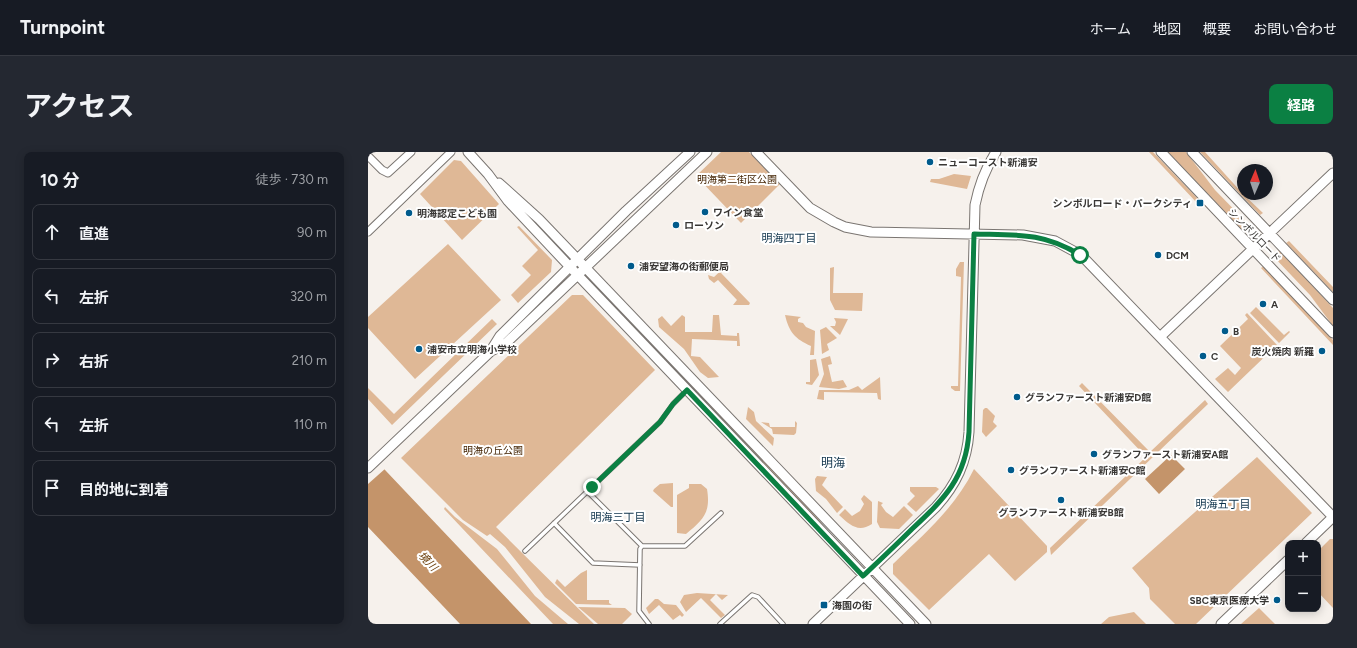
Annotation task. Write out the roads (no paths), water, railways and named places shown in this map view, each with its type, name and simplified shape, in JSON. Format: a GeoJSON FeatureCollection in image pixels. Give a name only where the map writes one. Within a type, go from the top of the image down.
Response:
{"type":"FeatureCollection","features":[{"type":"Feature","properties":{"kind":"street"},"geometry":{"type":"LineString","coordinates":[[368,156],[382,170],[388,173],[411,152]]}},
{"type":"Feature","properties":{"kind":"street"},"geometry":{"type":"LineString","coordinates":[[368,232],[451,152]]}},
{"type":"Feature","properties":{"kind":"street"},"geometry":{"type":"LineString","coordinates":[[468,152],[488,174],[508,201],[578,276],[910,624]]}},
{"type":"Feature","properties":{"kind":"street"},"geometry":{"type":"LineString","coordinates":[[368,468],[490,352],[500,336],[626,211],[690,152]]}},
{"type":"Feature","properties":{"kind":"street"},"geometry":{"type":"LineString","coordinates":[[490,352],[505,344],[707,152]]}},
{"type":"Feature","properties":{"kind":"street"},"geometry":{"type":"LineString","coordinates":[[756,152],[810,208],[845,227],[871,232],[1034,236],[1064,246],[1088,261],[1160,338],[1333,517],[1309,540]]}},
{"type":"Feature","properties":{"kind":"street"},"geometry":{"type":"LineString","coordinates":[[813,624],[947,494],[960,474],[966,454],[969,432],[975,205],[980,183],[986,168],[996,152]]}},
{"type":"Feature","properties":{"kind":"street","name":"シンボルロード"},"geometry":{"type":"LineString","coordinates":[[1161,152],[1333,332]]}},
{"type":"Feature","properties":{"kind":"street","name":"シンボルロード"},"geometry":{"type":"LineString","coordinates":[[1192,152],[1333,300]]}},
{"type":"Feature","properties":{"kind":"street"},"geometry":{"type":"LineString","coordinates":[[1160,338],[1333,173]]}},
{"type":"Feature","properties":{"kind":"street"},"geometry":{"type":"LineString","coordinates":[[488,174],[515,195],[578,259],[926,624]]}},
{"type":"Feature","properties":{"kind":"street"},"geometry":{"type":"LineString","coordinates":[[1221,624],[1285,563]]}},
{"type":"Feature","properties":{"kind":"lane"},"geometry":{"type":"LineString","coordinates":[[525,551],[660,422],[673,404],[687,390]]}},
{"type":"Feature","properties":{"kind":"lane"},"geometry":{"type":"LineString","coordinates":[[587,491],[642,546],[685,546],[721,513]]}},
{"type":"Feature","properties":{"kind":"lane"},"geometry":{"type":"LineString","coordinates":[[554,523],[593,564],[640,565]]}},
{"type":"Feature","properties":{"kind":"lane"},"geometry":{"type":"LineString","coordinates":[[642,546],[639,611],[649,624]]}},
{"type":"Feature","properties":{"kind":"lane"},"geometry":{"type":"LineString","coordinates":[[720,624],[752,595],[758,597],[783,624]]}},
{"type":"Feature","properties":{"kind":"water","name":"境川"},"geometry":{"type":"Polygon","coordinates":[[[368,452],[531,624],[460,624],[368,527],[368,452]]]}},
{"type":"Feature","properties":{"kind":"water"},"geometry":{"type":"Polygon","coordinates":[[[1171,455],[1185,469],[1159,494],[1145,479],[1171,455]]]}},
{"type":"Feature","properties":{"kind":"place","name":"ニューコースト新浦安"},"geometry":{"type":"Point","coordinates":[930,162]}},
{"type":"Feature","properties":{"kind":"place","name":"シンボルロード・パークシティ"},"geometry":{"type":"Point","coordinates":[1200,203]}},
{"type":"Feature","properties":{"kind":"place","name":"ワイン食堂"},"geometry":{"type":"Point","coordinates":[705,212]}},
{"type":"Feature","properties":{"kind":"place","name":"明海認定こども園"},"geometry":{"type":"Point","coordinates":[409,213]}},
{"type":"Feature","properties":{"kind":"place","name":"ローソン"},"geometry":{"type":"Point","coordinates":[676,225]}},
{"type":"Feature","properties":{"kind":"place","name":"DCM"},"geometry":{"type":"Point","coordinates":[1158,255]}},
{"type":"Feature","properties":{"kind":"place","name":"浦安望海の街郵便局"},"geometry":{"type":"Point","coordinates":[631,266]}},
{"type":"Feature","properties":{"kind":"place","name":"A"},"geometry":{"type":"Point","coordinates":[1263,304]}},
{"type":"Feature","properties":{"kind":"place","name":"B"},"geometry":{"type":"Point","coordinates":[1225,331]}},
{"type":"Feature","properties":{"kind":"place","name":"浦安市立明海小学校"},"geometry":{"type":"Point","coordinates":[419,349]}},
{"type":"Feature","properties":{"kind":"place","name":"炭火焼肉 新羅"},"geometry":{"type":"Point","coordinates":[1322,351]}},
{"type":"Feature","properties":{"kind":"place","name":"C"},"geometry":{"type":"Point","coordinates":[1203,356]}},
{"type":"Feature","properties":{"kind":"place","name":"グランファースト新浦安D館"},"geometry":{"type":"Point","coordinates":[1017,397]}},
{"type":"Feature","properties":{"kind":"place","name":"グランファースト新浦安A館"},"geometry":{"type":"Point","coordinates":[1094,454]}},
{"type":"Feature","properties":{"kind":"place","name":"グランファースト新浦安C館"},"geometry":{"type":"Point","coordinates":[1011,470]}},
{"type":"Feature","properties":{"kind":"place","name":"グランファースト新浦安B館"},"geometry":{"type":"Point","coordinates":[1061,500]}},
{"type":"Feature","properties":{"kind":"place","name":"SBC東京医療大学"},"geometry":{"type":"Point","coordinates":[1277,600]}},
{"type":"Feature","properties":{"kind":"place","name":"海園の街"},"geometry":{"type":"Point","coordinates":[824,605]}},
{"type":"Feature","properties":{"kind":"district","name":"明海四丁目"},"geometry":{"type":"Point","coordinates":[789,238]}},
{"type":"Feature","properties":{"kind":"district","name":"明海"},"geometry":{"type":"Point","coordinates":[833,463]}},
{"type":"Feature","properties":{"kind":"district","name":"明海五丁目"},"geometry":{"type":"Point","coordinates":[1223,504]}},
{"type":"Feature","properties":{"kind":"district","name":"明海三丁目"},"geometry":{"type":"Point","coordinates":[618,517]}},
{"type":"Feature","properties":{"kind":"park label","name":"明海第二街区公園"},"geometry":{"type":"Point","coordinates":[737,179]}},
{"type":"Feature","properties":{"kind":"park label","name":"明海の丘公園"},"geometry":{"type":"Point","coordinates":[493,450]}}]}
